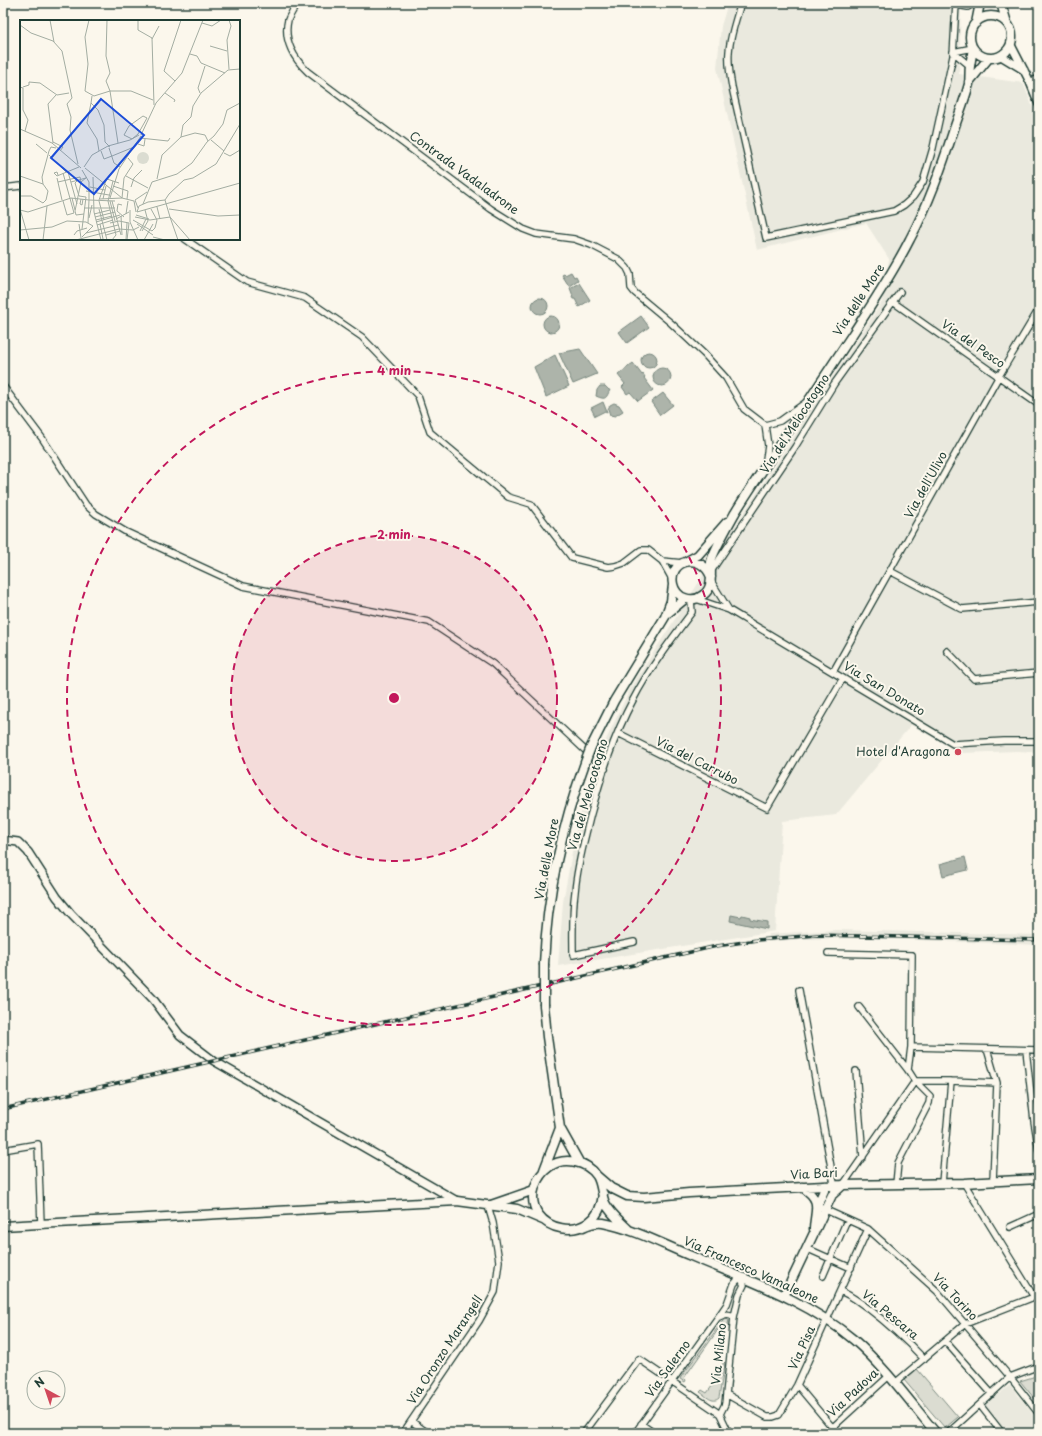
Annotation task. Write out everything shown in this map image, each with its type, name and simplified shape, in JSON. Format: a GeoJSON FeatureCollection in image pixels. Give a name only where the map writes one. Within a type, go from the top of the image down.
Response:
{"type":"FeatureCollection","features":[{"type":"Feature","properties":{"kind":"main road"},"geometry":{"type":"LineString","coordinates":[[976,23],[980,3]]}},
{"type":"Feature","properties":{"kind":"main road"},"geometry":{"type":"LineString","coordinates":[[1001,3],[1007,23],[1012,33],[1009,50],[1002,56],[995,59],[988,59],[982,57],[973,48],[970,42],[972,28],[982,18],[995,16],[1002,18],[1007,23]]}},
{"type":"Feature","properties":{"kind":"main road"},"geometry":{"type":"LineString","coordinates":[[970,82],[970,66],[973,48]]}},
{"type":"Feature","properties":{"kind":"main road"},"geometry":{"type":"LineString","coordinates":[[970,82],[988,59]]}},
{"type":"Feature","properties":{"kind":"main road","name":"Via delle More"},"geometry":{"type":"LineString","coordinates":[[735,514],[885,285],[910,239],[929,199],[970,82]]}},
{"type":"Feature","properties":{"kind":"main road"},"geometry":{"type":"LineString","coordinates":[[665,617],[676,606],[691,599],[705,595],[710,586],[711,561],[735,514]]}},
{"type":"Feature","properties":{"kind":"main road"},"geometry":{"type":"LineString","coordinates":[[665,617],[671,601],[672,582],[675,569],[698,555],[735,514]]}},
{"type":"Feature","properties":{"kind":"main road"},"geometry":{"type":"LineString","coordinates":[[685,562],[695,561],[702,564],[711,576]]}},
{"type":"Feature","properties":{"kind":"main road"},"geometry":{"type":"LineString","coordinates":[[672,582],[677,594],[691,599]]}},
{"type":"Feature","properties":{"kind":"main road","name":"Via delle More"},"geometry":{"type":"LineString","coordinates":[[560,1128],[544,1005],[544,964],[548,918],[559,849],[569,812],[591,747],[614,701],[665,617]]}},
{"type":"Feature","properties":{"kind":"main road"},"geometry":{"type":"LineString","coordinates":[[560,1128],[579,1162]]}},
{"type":"Feature","properties":{"kind":"main road"},"geometry":{"type":"LineString","coordinates":[[543,1220],[537,1211],[534,1201],[534,1190],[537,1179],[544,1170],[560,1128]]}},
{"type":"Feature","properties":{"kind":"main road"},"geometry":{"type":"LineString","coordinates":[[544,1170],[561,1161],[579,1162],[589,1168],[597,1176],[602,1187],[605,1204],[629,1230]]}},
{"type":"Feature","properties":{"kind":"main road","name":"Via Bari"},"geometry":{"type":"LineString","coordinates":[[597,1176],[611,1188],[627,1196],[644,1197],[689,1193],[826,1186],[838,1187],[964,1183],[1039,1179]]}},
{"type":"Feature","properties":{"kind":"main road"},"geometry":{"type":"LineString","coordinates":[[826,1186],[829,1200]]}},
{"type":"Feature","properties":{"kind":"main road"},"geometry":{"type":"LineString","coordinates":[[784,1296],[814,1230],[826,1186]]}},
{"type":"Feature","properties":{"kind":"main road"},"geometry":{"type":"LineString","coordinates":[[821,1208],[838,1187]]}},
{"type":"Feature","properties":{"kind":"main road"},"geometry":{"type":"LineString","coordinates":[[802,1188],[810,1193],[821,1208]]}},
{"type":"Feature","properties":{"kind":"main road"},"geometry":{"type":"LineString","coordinates":[[488,1206],[534,1190]]}},
{"type":"Feature","properties":{"kind":"main road"},"geometry":{"type":"LineString","coordinates":[[3,1226],[457,1201],[517,1209],[562,1230],[572,1230],[583,1227],[599,1212],[603,1194]]}},
{"type":"Feature","properties":{"kind":"main road","name":"Via Francesco Vamaleone"},"geometry":{"type":"LineString","coordinates":[[583,1227],[592,1223],[602,1223],[629,1230],[784,1296],[828,1320],[855,1341],[889,1376],[936,1433]]}},
{"type":"Feature","properties":{"kind":"street","name":"Contrada Vadaladrone"},"geometry":{"type":"LineString","coordinates":[[296,3],[288,19],[286,33],[291,52],[305,69],[491,209],[523,230],[536,234],[574,239],[591,245],[618,259],[627,268],[630,274],[631,288],[635,293],[671,323],[704,354],[726,378],[744,409],[765,424]]}},
{"type":"Feature","properties":{"kind":"street"},"geometry":{"type":"LineString","coordinates":[[741,3],[731,36],[729,67],[732,87],[766,238],[894,211],[913,197],[923,182],[933,148],[953,52],[956,4],[968,7],[974,3]]}},
{"type":"Feature","properties":{"kind":"street"},"geometry":{"type":"LineString","coordinates":[[1011,45],[1030,82],[1039,104]]}},
{"type":"Feature","properties":{"kind":"street"},"geometry":{"type":"LineString","coordinates":[[953,52],[973,48]]}},
{"type":"Feature","properties":{"kind":"street"},"geometry":{"type":"LineString","coordinates":[[953,52],[970,66]]}},
{"type":"Feature","properties":{"kind":"street"},"geometry":{"type":"LineString","coordinates":[[1002,56],[1024,70]]}},
{"type":"Feature","properties":{"kind":"street"},"geometry":{"type":"LineString","coordinates":[[1030,82],[1039,78]]}},
{"type":"Feature","properties":{"kind":"street"},"geometry":{"type":"LineString","coordinates":[[3,188],[20,186]]}},
{"type":"Feature","properties":{"kind":"street"},"geometry":{"type":"LineString","coordinates":[[186,240],[247,282],[305,298],[362,337],[418,396],[430,432],[508,496],[531,504],[572,558],[608,567],[624,563],[641,550],[648,550],[662,561],[672,582]]}},
{"type":"Feature","properties":{"kind":"street","name":"Via del Melocotogno"},"geometry":{"type":"LineString","coordinates":[[711,576],[834,384],[900,292]]}},
{"type":"Feature","properties":{"kind":"street","name":"Via del Pesco"},"geometry":{"type":"LineString","coordinates":[[893,302],[1039,405]]}},
{"type":"Feature","properties":{"kind":"street","name":"Via dell'Ulivo"},"geometry":{"type":"LineString","coordinates":[[833,672],[999,376],[1039,308]]}},
{"type":"Feature","properties":{"kind":"street"},"geometry":{"type":"LineString","coordinates":[[3,386],[42,438],[86,505],[96,514],[145,541],[243,586],[430,622],[493,664],[604,768]]}},
{"type":"Feature","properties":{"kind":"street"},"geometry":{"type":"LineString","coordinates":[[764,468],[768,446],[765,424],[780,421],[809,400]]}},
{"type":"Feature","properties":{"kind":"street"},"geometry":{"type":"LineString","coordinates":[[662,561],[685,562]]}},
{"type":"Feature","properties":{"kind":"street"},"geometry":{"type":"LineString","coordinates":[[890,571],[962,609],[1039,602]]}},
{"type":"Feature","properties":{"kind":"street"},"geometry":{"type":"LineString","coordinates":[[711,576],[729,610]]}},
{"type":"Feature","properties":{"kind":"street","name":"Via del Melocotogno"},"geometry":{"type":"LineString","coordinates":[[634,942],[573,956],[576,885],[582,849],[604,768],[618,733],[633,700],[649,673],[692,612],[691,599]]}},
{"type":"Feature","properties":{"kind":"street","name":"Via San Donato"},"geometry":{"type":"LineString","coordinates":[[691,599],[729,610],[953,744],[1004,741],[1039,741]]}},
{"type":"Feature","properties":{"kind":"street"},"geometry":{"type":"LineString","coordinates":[[947,651],[974,679],[1039,673]]}},
{"type":"Feature","properties":{"kind":"street","name":"Via del Carrubo"},"geometry":{"type":"LineString","coordinates":[[618,733],[767,808],[843,678]]}},
{"type":"Feature","properties":{"kind":"street"},"geometry":{"type":"LineString","coordinates":[[3,840],[18,842],[28,852],[57,897],[71,914],[153,999],[180,1035],[214,1061],[457,1201]]}},
{"type":"Feature","properties":{"kind":"street"},"geometry":{"type":"LineString","coordinates":[[828,953],[912,954],[911,1047],[908,1070]]}},
{"type":"Feature","properties":{"kind":"street"},"geometry":{"type":"LineString","coordinates":[[799,990],[838,1187]]}},
{"type":"Feature","properties":{"kind":"street"},"geometry":{"type":"LineString","coordinates":[[859,1007],[915,1081],[930,1096],[930,1100],[898,1163],[896,1184]]}},
{"type":"Feature","properties":{"kind":"street"},"geometry":{"type":"LineString","coordinates":[[911,1047],[1038,1050],[1039,1057]]}},
{"type":"Feature","properties":{"kind":"street"},"geometry":{"type":"LineString","coordinates":[[987,1049],[997,1083],[993,1182]]}},
{"type":"Feature","properties":{"kind":"street"},"geometry":{"type":"LineString","coordinates":[[1026,1050],[1039,1151]]}},
{"type":"Feature","properties":{"kind":"street"},"geometry":{"type":"LineString","coordinates":[[856,1071],[863,1157]]}},
{"type":"Feature","properties":{"kind":"street"},"geometry":{"type":"LineString","coordinates":[[838,1187],[863,1157],[915,1081]]}},
{"type":"Feature","properties":{"kind":"street"},"geometry":{"type":"LineString","coordinates":[[915,1081],[997,1083]]}},
{"type":"Feature","properties":{"kind":"street"},"geometry":{"type":"LineString","coordinates":[[942,1183],[951,1081]]}},
{"type":"Feature","properties":{"kind":"street"},"geometry":{"type":"LineString","coordinates":[[3,1150],[38,1144],[41,1224]]}},
{"type":"Feature","properties":{"kind":"street"},"geometry":{"type":"LineString","coordinates":[[895,1383],[966,1324],[1036,1296],[964,1183]]}},
{"type":"Feature","properties":{"kind":"street"},"geometry":{"type":"LineString","coordinates":[[829,1200],[837,1215]]}},
{"type":"Feature","properties":{"kind":"street","name":"Via Oronzo Marangell"},"geometry":{"type":"LineString","coordinates":[[403,1433],[479,1321],[495,1292],[499,1261],[493,1223],[488,1206]]}},
{"type":"Feature","properties":{"kind":"street","name":"Via Torino"},"geometry":{"type":"LineString","coordinates":[[821,1208],[868,1229],[937,1291],[1010,1377],[1039,1414]]}},
{"type":"Feature","properties":{"kind":"street"},"geometry":{"type":"LineString","coordinates":[[1010,1227],[1039,1214]]}},
{"type":"Feature","properties":{"kind":"street"},"geometry":{"type":"LineString","coordinates":[[823,1276],[847,1220]]}},
{"type":"Feature","properties":{"kind":"street","name":"Via Pisa"},"geometry":{"type":"LineString","coordinates":[[726,1394],[767,1417],[780,1415],[828,1320],[868,1229]]}},
{"type":"Feature","properties":{"kind":"street"},"geometry":{"type":"LineString","coordinates":[[806,1248],[851,1268]]}},
{"type":"Feature","properties":{"kind":"street","name":"Via Salerno"},"geometry":{"type":"LineString","coordinates":[[635,1433],[727,1304],[734,1284],[740,1277]]}},
{"type":"Feature","properties":{"kind":"street","name":"Via Milano"},"geometry":{"type":"LineString","coordinates":[[720,1414],[726,1394],[734,1317],[739,1295],[744,1285],[740,1277]]}},
{"type":"Feature","properties":{"kind":"street","name":"Via Pescara"},"geometry":{"type":"LineString","coordinates":[[840,1291],[849,1294],[886,1322],[924,1359]]}},
{"type":"Feature","properties":{"kind":"street"},"geometry":{"type":"LineString","coordinates":[[718,1317],[724,1314],[730,1314],[734,1317]]}},
{"type":"Feature","properties":{"kind":"street"},"geometry":{"type":"LineString","coordinates":[[945,1341],[992,1394]]}},
{"type":"Feature","properties":{"kind":"street"},"geometry":{"type":"LineString","coordinates":[[584,1433],[639,1359],[720,1414],[729,1433]]}},
{"type":"Feature","properties":{"kind":"street"},"geometry":{"type":"LineString","coordinates":[[948,1433],[1010,1377],[1039,1366]]}},
{"type":"Feature","properties":{"kind":"street","name":"Via Padova"},"geometry":{"type":"LineString","coordinates":[[833,1427],[889,1376]]}},
{"type":"Feature","properties":{"kind":"street"},"geometry":{"type":"LineString","coordinates":[[796,1385],[838,1433]]}},
{"type":"Feature","properties":{"kind":"street"},"geometry":{"type":"LineString","coordinates":[[980,1405],[1002,1433]]}},
{"type":"Feature","properties":{"kind":"street"},"geometry":{"type":"LineString","coordinates":[[411,1421],[428,1433]]}},
{"type":"Feature","properties":{"kind":"street"},"geometry":{"type":"LineString","coordinates":[[642,1424],[654,1433]]}},
{"type":"Feature","properties":{"kind":"shaded area"},"geometry":{"type":"Polygon","coordinates":[[[728,3],[961,3],[959,74],[1023,83],[1033,108],[1039,129],[1039,752],[1017,751],[962,753],[911,725],[836,815],[782,821],[775,931],[558,966],[563,902],[577,825],[605,742],[631,687],[882,302],[889,259],[866,223],[757,250],[717,68],[721,26],[728,3]]]}},
{"type":"Feature","properties":{"kind":"shaded area"},"geometry":{"type":"Polygon","coordinates":[[[571,272],[578,280],[569,286],[562,275],[571,272]]]}},
{"type":"Feature","properties":{"kind":"shaded area"},"geometry":{"type":"Polygon","coordinates":[[[579,283],[590,300],[579,307],[575,299],[572,297],[570,288],[579,283]]]}},
{"type":"Feature","properties":{"kind":"shaded area"},"geometry":{"type":"Polygon","coordinates":[[[537,298],[543,298],[548,303],[546,312],[543,314],[537,314],[532,309],[532,303],[537,298]]]}},
{"type":"Feature","properties":{"kind":"shaded area"},"geometry":{"type":"Polygon","coordinates":[[[548,316],[554,316],[559,321],[557,330],[554,332],[548,332],[543,327],[543,321],[548,316]]]}},
{"type":"Feature","properties":{"kind":"shaded area"},"geometry":{"type":"Polygon","coordinates":[[[641,316],[649,327],[627,343],[619,332],[641,316]]]}},
{"type":"Feature","properties":{"kind":"shaded area"},"geometry":{"type":"Polygon","coordinates":[[[580,349],[597,374],[573,384],[559,353],[580,349]]]}},
{"type":"Feature","properties":{"kind":"shaded area"},"geometry":{"type":"Polygon","coordinates":[[[646,352],[652,352],[657,357],[655,366],[652,368],[646,368],[641,363],[641,357],[646,352]]]}},
{"type":"Feature","properties":{"kind":"shaded area"},"geometry":{"type":"Polygon","coordinates":[[[555,355],[569,386],[546,397],[534,367],[555,355]]]}},
{"type":"Feature","properties":{"kind":"shaded area"},"geometry":{"type":"Polygon","coordinates":[[[633,363],[642,375],[643,374],[645,377],[644,378],[653,390],[638,401],[630,392],[627,394],[622,387],[625,384],[618,375],[633,363]]]}},
{"type":"Feature","properties":{"kind":"shaded area"},"geometry":{"type":"Polygon","coordinates":[[[662,368],[668,371],[671,377],[668,383],[662,386],[656,383],[653,377],[656,371],[662,368]]]}},
{"type":"Feature","properties":{"kind":"shaded area"},"geometry":{"type":"Polygon","coordinates":[[[600,386],[605,386],[610,390],[606,398],[596,396],[597,390],[600,386]]]}},
{"type":"Feature","properties":{"kind":"shaded area"},"geometry":{"type":"Polygon","coordinates":[[[663,393],[673,405],[660,415],[651,402],[663,393]]]}},
{"type":"Feature","properties":{"kind":"shaded area"},"geometry":{"type":"Polygon","coordinates":[[[603,402],[607,412],[605,411],[595,416],[591,408],[603,402]]]}},
{"type":"Feature","properties":{"kind":"shaded area"},"geometry":{"type":"Polygon","coordinates":[[[614,403],[619,405],[623,411],[615,416],[610,415],[608,409],[610,405],[614,403]]]}},
{"type":"Feature","properties":{"kind":"shaded area"},"geometry":{"type":"Polygon","coordinates":[[[965,857],[968,870],[943,876],[940,864],[965,857]]]}},
{"type":"Feature","properties":{"kind":"shaded area"},"geometry":{"type":"Polygon","coordinates":[[[731,915],[741,917],[742,915],[750,917],[750,919],[767,922],[767,929],[730,921],[731,915]]]}},
{"type":"Feature","properties":{"kind":"shaded area"},"geometry":{"type":"Polygon","coordinates":[[[836,930],[1039,935],[1039,945],[867,938],[800,939],[768,942],[769,934],[836,930]]]}},
{"type":"Feature","properties":{"kind":"shaded area"},"geometry":{"type":"Polygon","coordinates":[[[725,1318],[729,1319],[727,1330],[720,1327],[684,1378],[686,1380],[685,1382],[680,1379],[681,1377],[725,1318]]]}},
{"type":"Feature","properties":{"kind":"shaded area"},"geometry":{"type":"Polygon","coordinates":[[[723,1362],[725,1362],[719,1398],[717,1400],[712,1400],[700,1392],[702,1390],[707,1393],[721,1374],[723,1362]]]}},
{"type":"Feature","properties":{"kind":"shaded area"},"geometry":{"type":"Polygon","coordinates":[[[917,1369],[958,1417],[945,1428],[904,1380],[917,1369]]]}},
{"type":"Feature","properties":{"kind":"shaded area"},"geometry":{"type":"Polygon","coordinates":[[[1039,1375],[1039,1404],[1020,1381],[1039,1375]]]}},
{"type":"Feature","properties":{"kind":"shaded area"},"geometry":{"type":"Polygon","coordinates":[[[1010,1385],[1039,1422],[1039,1433],[1007,1433],[985,1405],[1010,1385]]]}},
{"type":"Feature","properties":{"kind":"railway"},"geometry":{"type":"LineString","coordinates":[[3,1109],[717,946],[757,940],[817,935],[1039,940]]}},
{"type":"Feature","properties":{"kind":"place","name":"Hotel d'Aragona"},"geometry":{"type":"Point","coordinates":[958,752]}}]}
